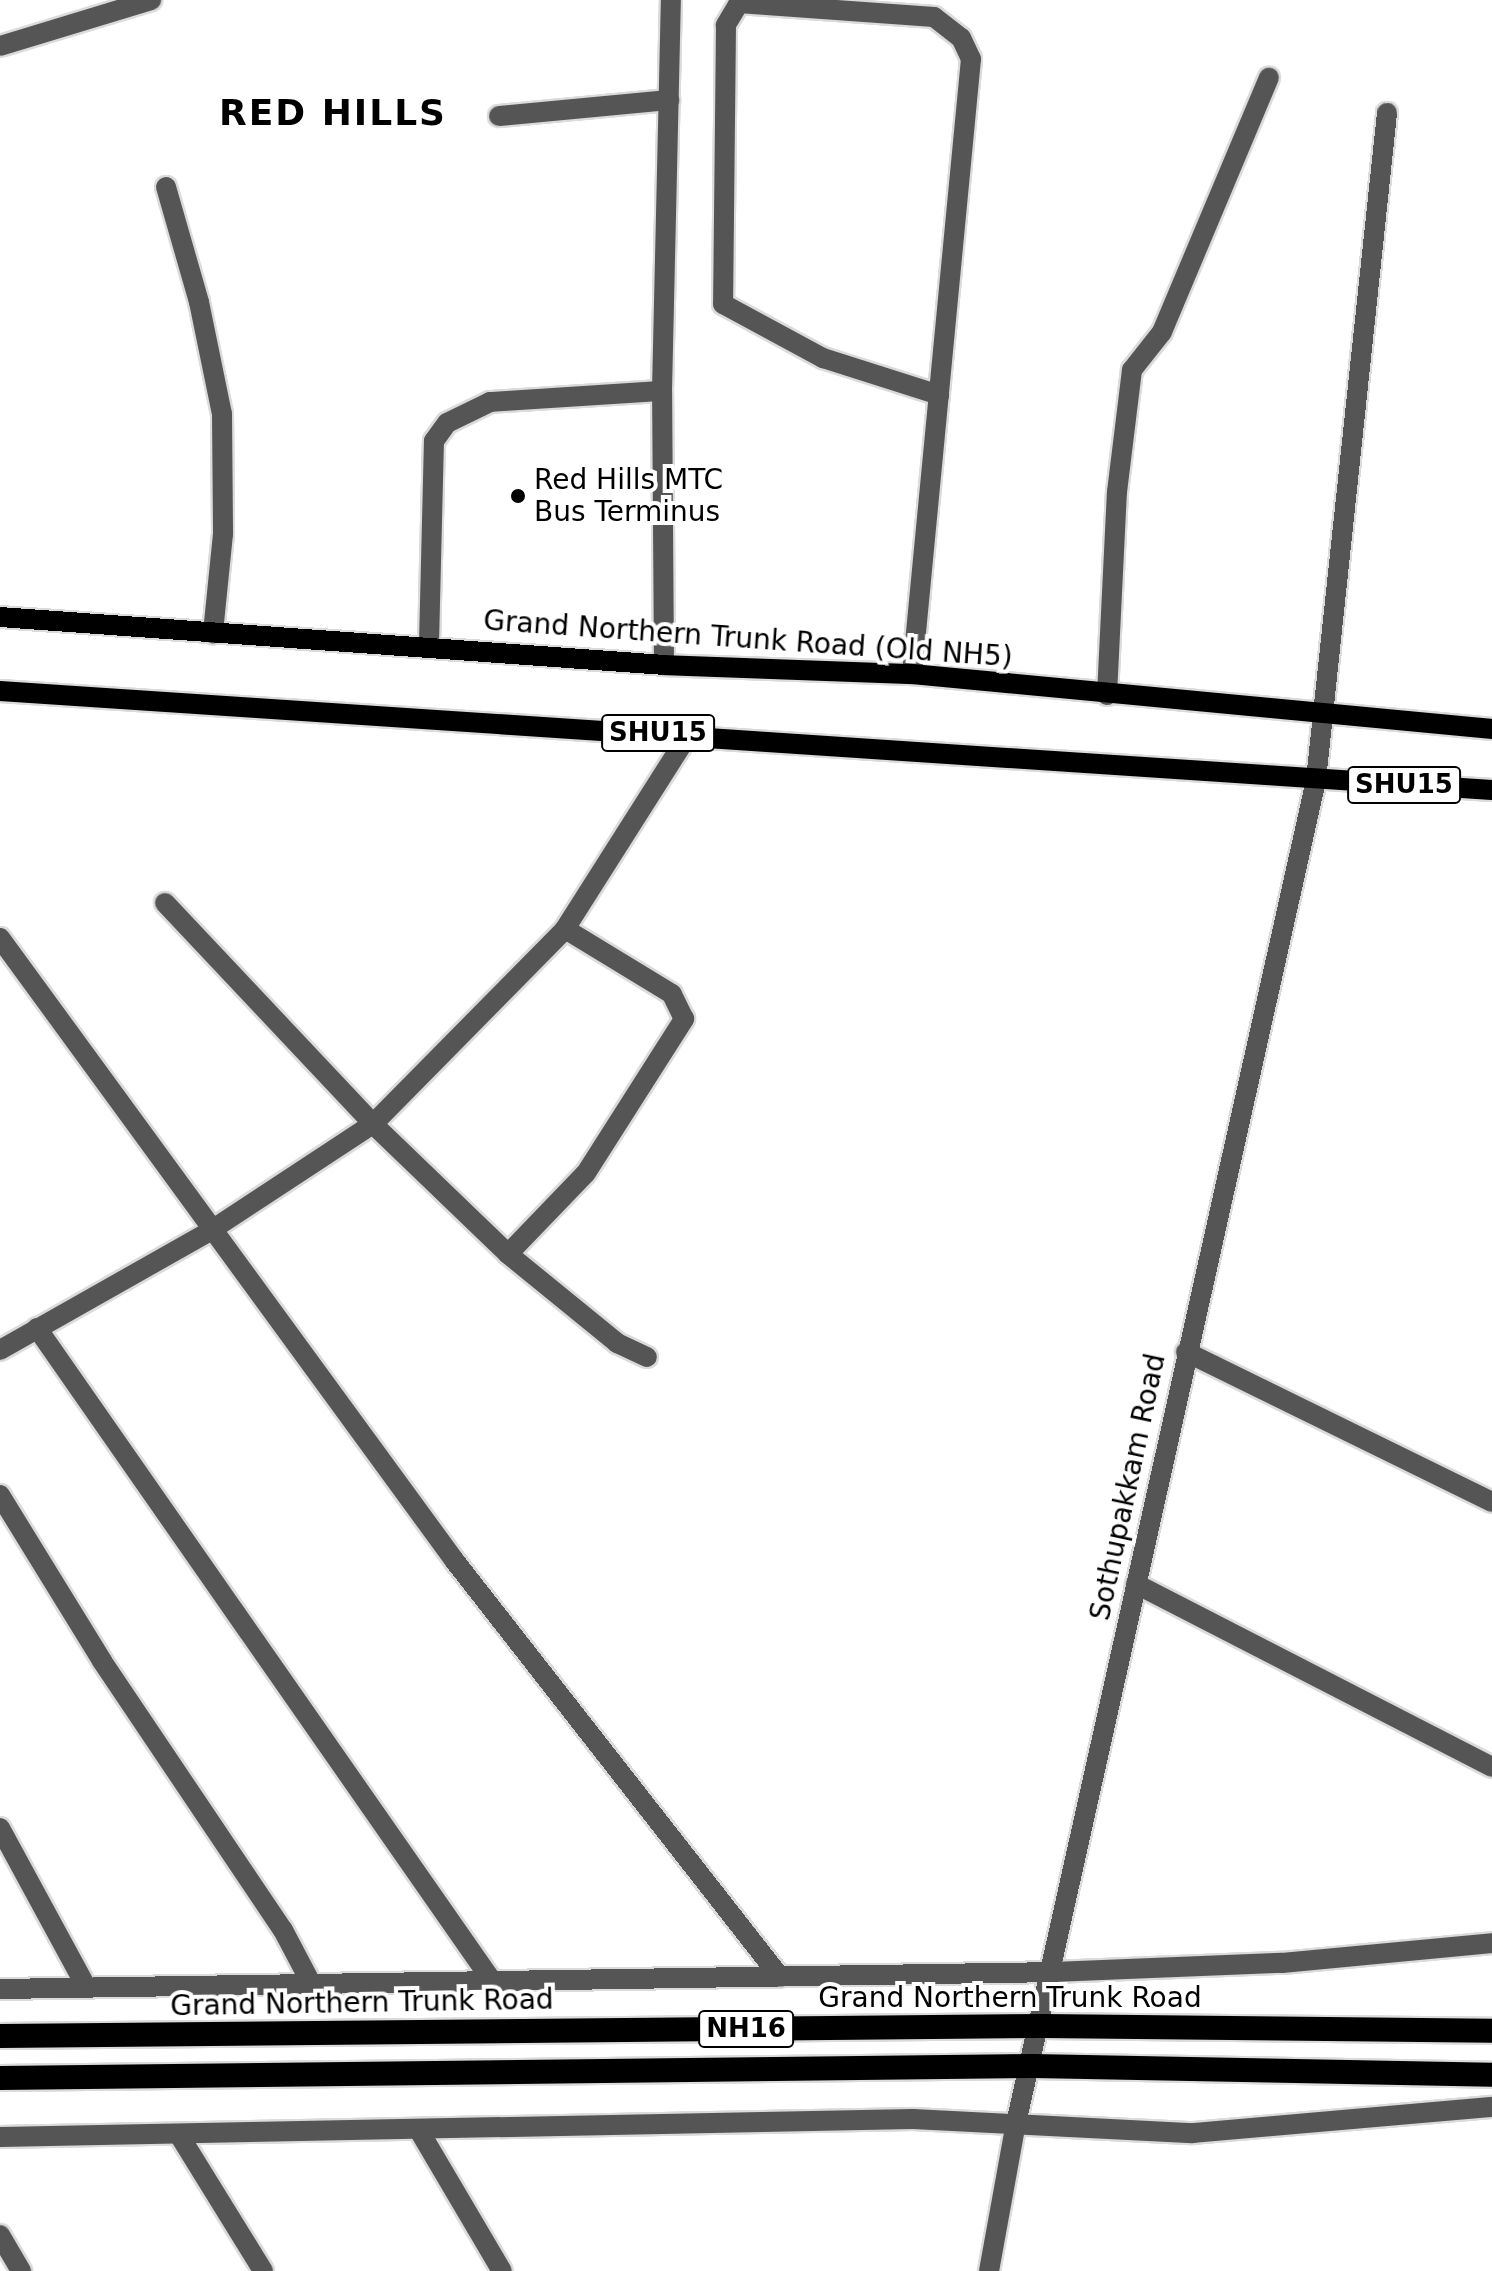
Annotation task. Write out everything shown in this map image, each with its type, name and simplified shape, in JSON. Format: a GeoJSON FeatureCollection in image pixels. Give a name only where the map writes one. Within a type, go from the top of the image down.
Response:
{"type":"FeatureCollection","features":[{"type":"Feature","properties":{"kind":"highway","name":"Grand Northern Trunk Road"},"geometry":{"type":"LineString","coordinates":[[0,2036],[1042,2026],[1492,2031]]}},
{"type":"Feature","properties":{"kind":"highway","name":"NH16"},"geometry":{"type":"LineString","coordinates":[[0,2078],[1033,2066],[1492,2075]]}},
{"type":"Feature","properties":{"kind":"main road","name":"Grand Northern Trunk Road (Old NH5)"},"geometry":{"type":"LineString","coordinates":[[0,617],[213,633],[429,644],[664,665],[912,674],[1107,695],[1492,729]]}},
{"type":"Feature","properties":{"kind":"main road","name":"SHU15"},"geometry":{"type":"LineString","coordinates":[[0,691],[1492,790]]}},
{"type":"Feature","properties":{"kind":"street"},"geometry":{"type":"LineString","coordinates":[[0,46],[151,0]]}},
{"type":"Feature","properties":{"kind":"street"},"geometry":{"type":"LineString","coordinates":[[664,665],[662,391],[671,0]]}},
{"type":"Feature","properties":{"kind":"street"},"geometry":{"type":"LineString","coordinates":[[912,674],[971,82],[971,59],[961,38],[934,17],[739,3],[726,25],[723,304],[823,358],[939,395]]}},
{"type":"Feature","properties":{"kind":"street"},"geometry":{"type":"LineString","coordinates":[[1107,695],[1117,492],[1132,370],[1162,332],[1269,78]]}},
{"type":"Feature","properties":{"kind":"street"},"geometry":{"type":"LineString","coordinates":[[499,116],[669,100]]}},
{"type":"Feature","properties":{"kind":"street","name":"Sothupakkam Road"},"geometry":{"type":"LineString","coordinates":[[989,2271],[1015,2128],[1042,2026],[1186,1352],[1316,780],[1387,113]]}},
{"type":"Feature","properties":{"kind":"street"},"geometry":{"type":"LineString","coordinates":[[166,187],[199,302],[222,414],[223,534],[213,633]]}},
{"type":"Feature","properties":{"kind":"street"},"geometry":{"type":"LineString","coordinates":[[429,644],[434,441],[447,423],[490,402],[662,391]]}},
{"type":"Feature","properties":{"kind":"street"},"geometry":{"type":"LineString","coordinates":[[0,1350],[210,1231],[373,1124],[565,929],[688,735]]}},
{"type":"Feature","properties":{"kind":"street"},"geometry":{"type":"LineString","coordinates":[[165,903],[373,1124],[508,1254],[617,1343],[647,1357]]}},
{"type":"Feature","properties":{"kind":"street"},"geometry":{"type":"LineString","coordinates":[[508,1254],[586,1173],[684,1019],[672,994],[565,929]]}},
{"type":"Feature","properties":{"kind":"street"},"geometry":{"type":"LineString","coordinates":[[0,938],[210,1231],[454,1560],[780,1977]]}},
{"type":"Feature","properties":{"kind":"street"},"geometry":{"type":"LineString","coordinates":[[37,1328],[490,1978]]}},
{"type":"Feature","properties":{"kind":"street"},"geometry":{"type":"LineString","coordinates":[[1186,1352],[1492,1502]]}},
{"type":"Feature","properties":{"kind":"street"},"geometry":{"type":"LineString","coordinates":[[0,1495],[102,1661],[283,1930],[311,1983]]}},
{"type":"Feature","properties":{"kind":"street"},"geometry":{"type":"LineString","coordinates":[[1136,1584],[1492,1767]]}},
{"type":"Feature","properties":{"kind":"street"},"geometry":{"type":"LineString","coordinates":[[0,1828],[87,1988]]}},
{"type":"Feature","properties":{"kind":"street"},"geometry":{"type":"LineString","coordinates":[[0,1989],[490,1978],[1053,1972],[1282,1963],[1492,1943]]}},
{"type":"Feature","properties":{"kind":"street"},"geometry":{"type":"LineString","coordinates":[[0,2137],[181,2138],[913,2119],[1015,2128],[1193,2133],[1492,2107]]}},
{"type":"Feature","properties":{"kind":"street"},"geometry":{"type":"LineString","coordinates":[[420,2132],[446,2167],[502,2271]]}},
{"type":"Feature","properties":{"kind":"street"},"geometry":{"type":"LineString","coordinates":[[181,2138],[263,2271]]}},
{"type":"Feature","properties":{"kind":"street"},"geometry":{"type":"LineString","coordinates":[[0,2235],[21,2271]]}},
{"type":"Feature","properties":{"kind":"place","name":"Red Hills MTC Bus Terminus"},"geometry":{"type":"Point","coordinates":[518,496]}},
{"type":"Feature","properties":{"kind":"district","name":"RED HILLS"},"geometry":{"type":"Point","coordinates":[333,113]}}]}
